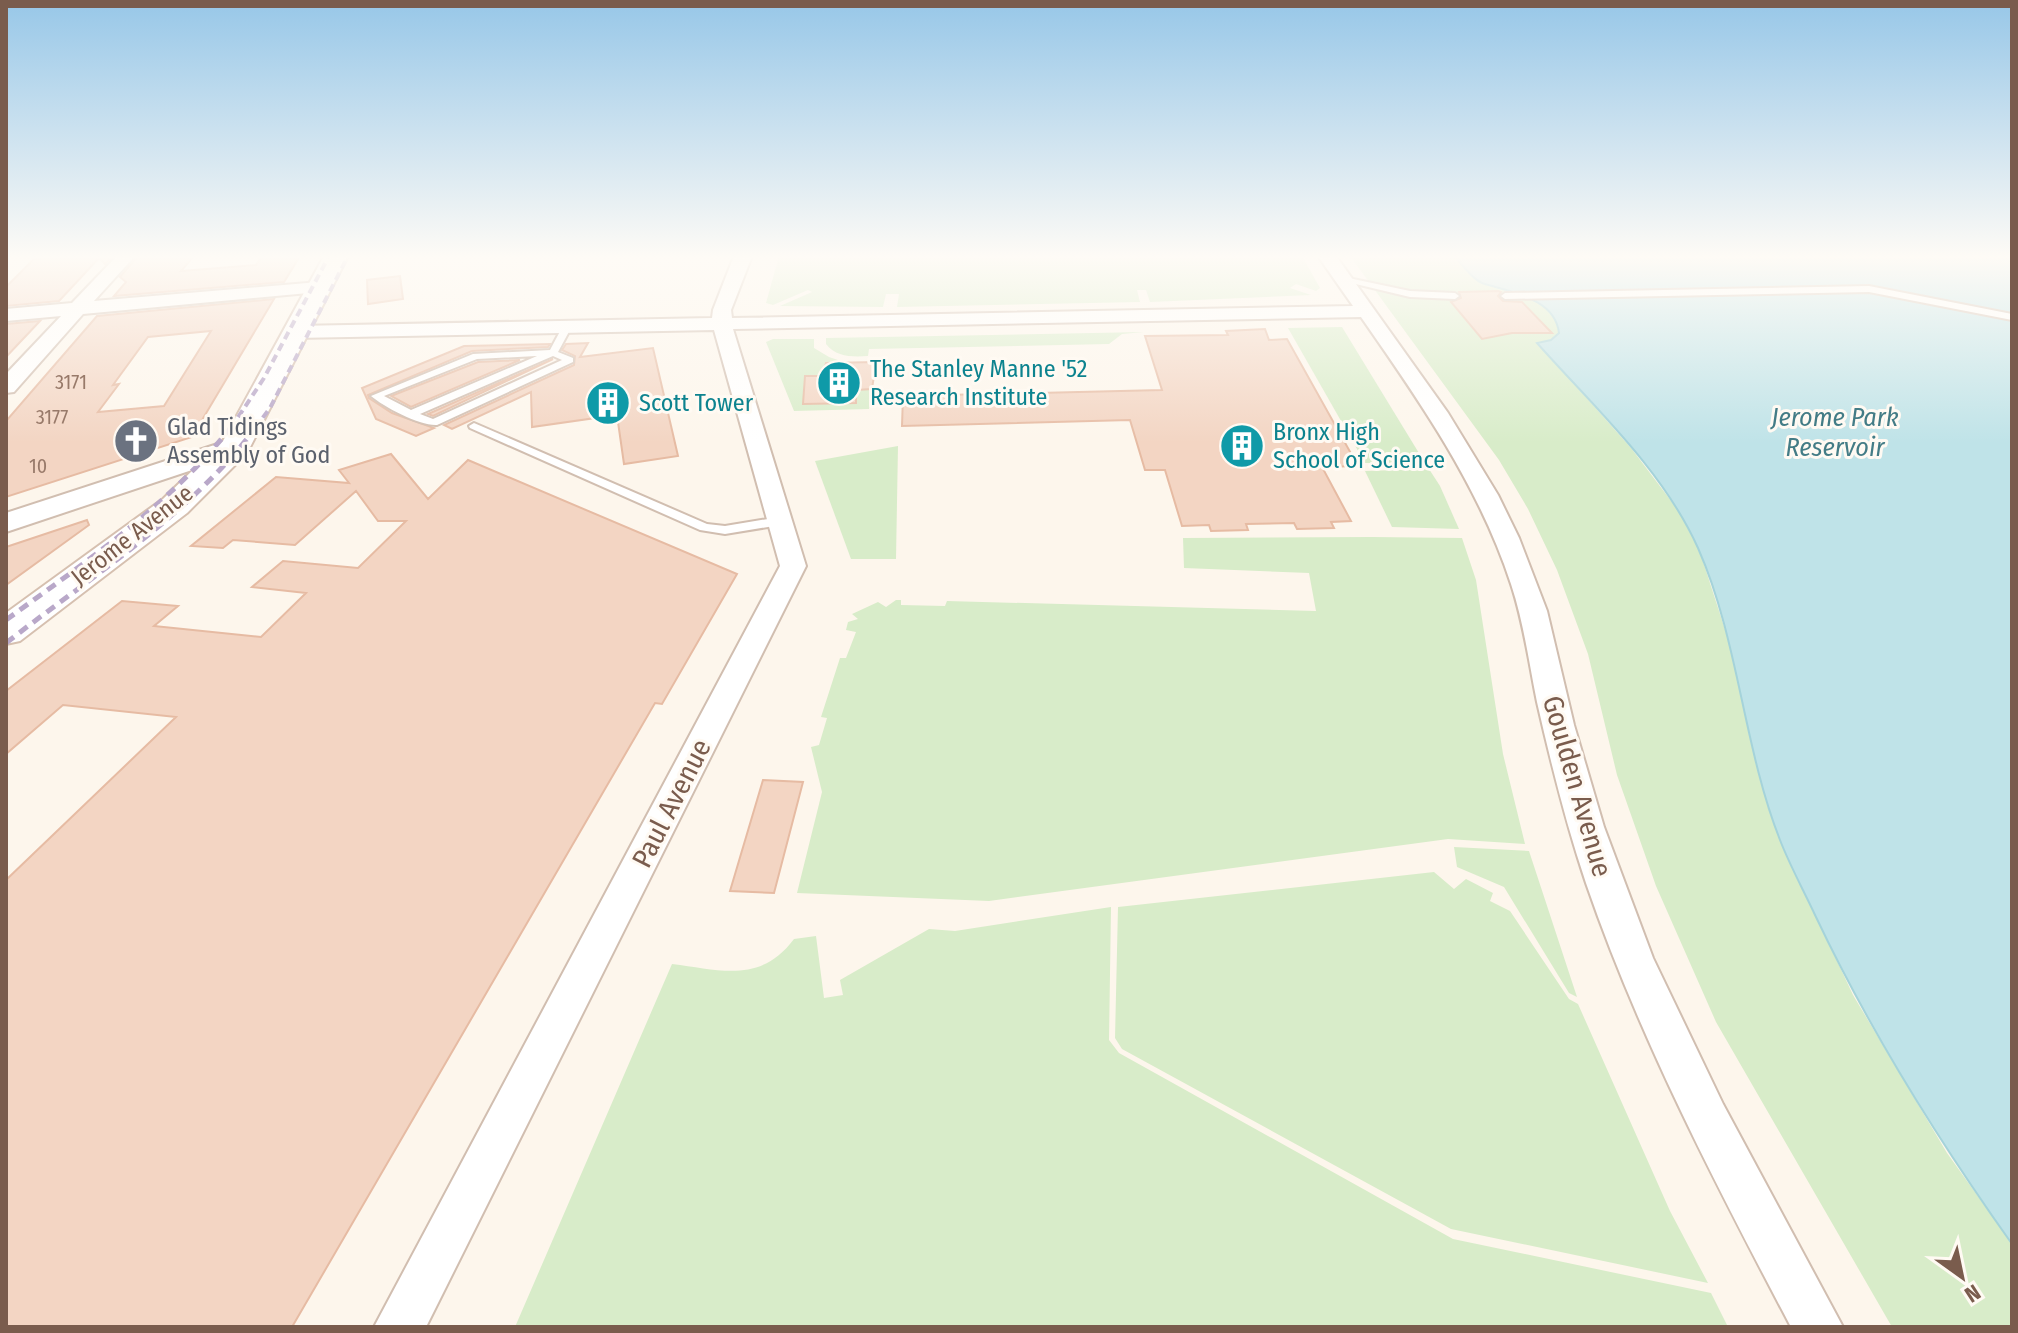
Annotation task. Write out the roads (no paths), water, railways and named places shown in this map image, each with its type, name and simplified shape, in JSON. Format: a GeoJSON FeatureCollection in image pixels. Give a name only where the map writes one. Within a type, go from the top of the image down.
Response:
{"type":"FeatureCollection","features":[{"type":"Feature","properties":{"kind":"main road","name":"Jerome Avenue"},"geometry":{"type":"LineString","coordinates":[[6,632],[175,506],[236,446],[302,318]]}},
{"type":"Feature","properties":{"kind":"street"},"geometry":{"type":"LineString","coordinates":[[6,387],[69,318]]}},
{"type":"Feature","properties":{"kind":"street"},"geometry":{"type":"LineString","coordinates":[[722,324],[723,318]]}},
{"type":"Feature","properties":{"kind":"street"},"geometry":{"type":"LineString","coordinates":[[295,332],[1008,318]]}},
{"type":"Feature","properties":{"kind":"street","name":"Goulden Avenue"},"geometry":{"type":"LineString","coordinates":[[1369,318],[1473,473],[1512,551],[1534,616],[1591,845],[1623,931],[1682,1069],[1818,1327]]}},
{"type":"Feature","properties":{"kind":"street","name":"Paul Avenue"},"geometry":{"type":"LineString","coordinates":[[399,1327],[793,566],[722,324]]}},
{"type":"Feature","properties":{"kind":"street"},"geometry":{"type":"LineString","coordinates":[[6,523],[236,446]]}},
{"type":"Feature","properties":{"kind":"lane"},"geometry":{"type":"LineString","coordinates":[[411,414],[553,353],[567,326]]}},
{"type":"Feature","properties":{"kind":"lane"},"geometry":{"type":"LineString","coordinates":[[553,353],[570,360],[433,423],[411,414],[376,396],[476,356],[553,353]]}},
{"type":"Feature","properties":{"kind":"lane"},"geometry":{"type":"LineString","coordinates":[[474,426],[704,527],[725,530],[780,521]]}},
{"type":"Feature","properties":{"kind":"water","name":"Jerome Park Reservoir"},"geometry":{"type":"Polygon","coordinates":[[[1554,318],[2012,318],[2012,1244],[1932,1125],[1837,960],[1780,840],[1757,768],[1723,620],[1698,548],[1683,519],[1647,466],[1537,343],[1551,340],[1559,333],[1554,318]]]}},
{"type":"Feature","properties":{"kind":"railway"},"geometry":{"type":"LineString","coordinates":[[231,428],[264,378],[296,318]]}},
{"type":"Feature","properties":{"kind":"railway"},"geometry":{"type":"LineString","coordinates":[[255,428],[270,408],[316,318]]}},
{"type":"Feature","properties":{"kind":"railway"},"geometry":{"type":"LineString","coordinates":[[6,620],[97,554],[155,507],[208,455],[232,426]]}},
{"type":"Feature","properties":{"kind":"railway"},"geometry":{"type":"LineString","coordinates":[[6,643],[171,516],[231,458],[257,426]]}},
{"type":"Feature","properties":{"kind":"place","name":"The Stanley Manne '52 Research Institute"},"geometry":{"type":"Point","coordinates":[839,383]}},
{"type":"Feature","properties":{"kind":"place","name":"Scott Tower"},"geometry":{"type":"Point","coordinates":[608,403]}},
{"type":"Feature","properties":{"kind":"place","name":"Glad Tidings Assembly of God"},"geometry":{"type":"Point","coordinates":[136,441]}},
{"type":"Feature","properties":{"kind":"place","name":"Bronx High School of Science"},"geometry":{"type":"Point","coordinates":[1242,446]}}]}
